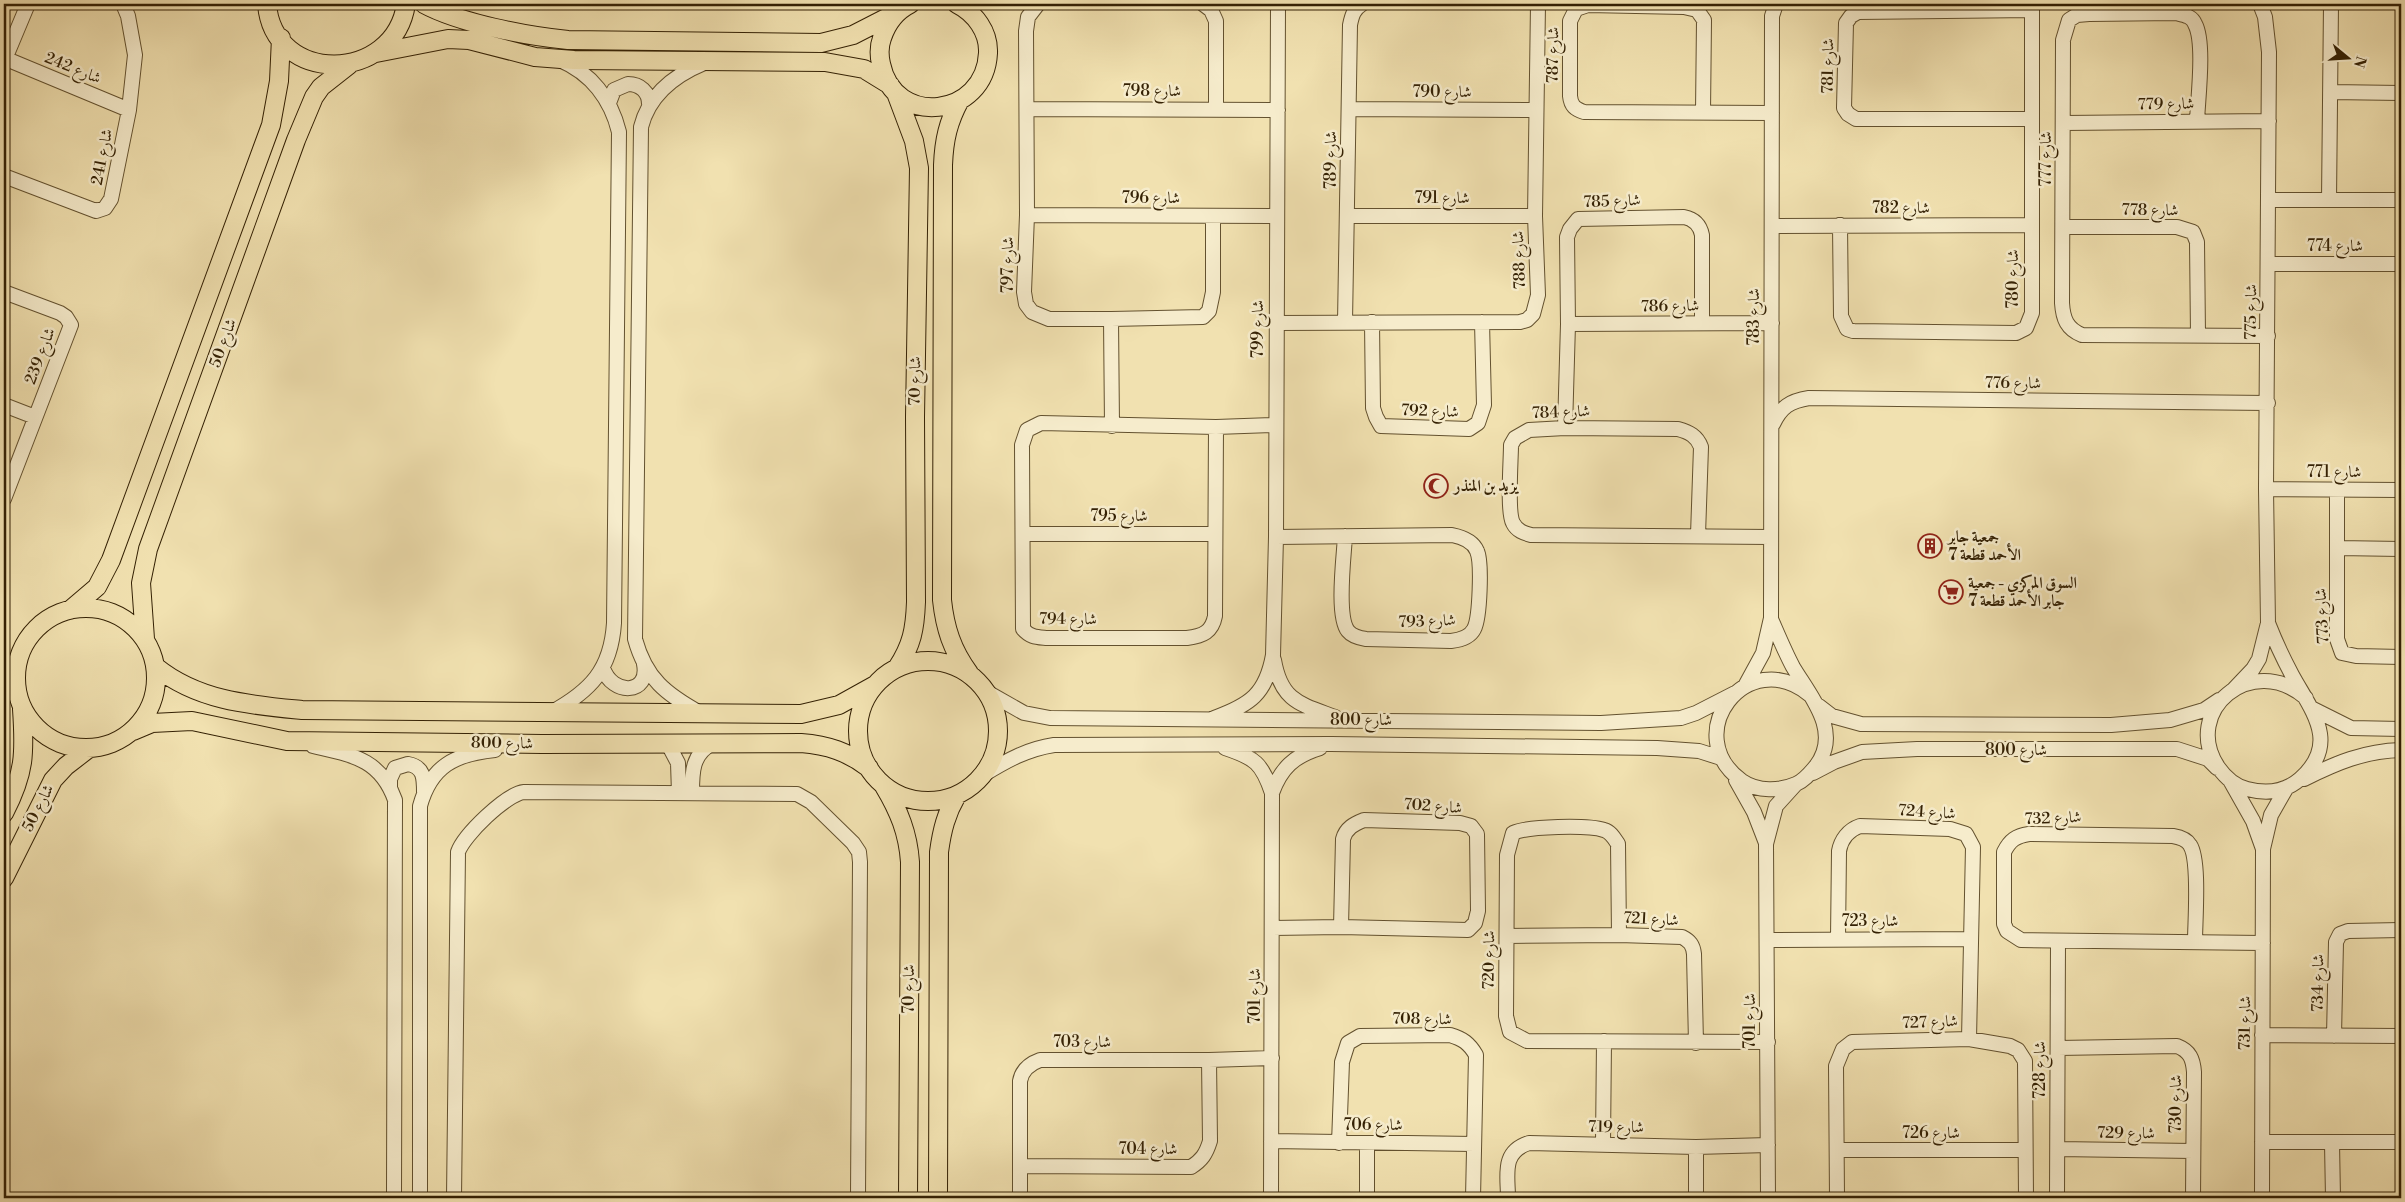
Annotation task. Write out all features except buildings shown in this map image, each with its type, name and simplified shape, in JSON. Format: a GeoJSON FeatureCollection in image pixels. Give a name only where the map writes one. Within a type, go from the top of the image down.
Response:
{"type":"FeatureCollection","features":[{"type":"Feature","properties":{"kind":"main road"},"geometry":{"type":"LineString","coordinates":[[267,4],[272,24],[281,38],[295,52],[311,61],[324,65],[349,65],[376,53],[448,39],[469,40],[535,57],[557,59],[840,63],[864,69],[908,101],[920,106],[934,108],[948,106],[960,100],[978,84],[988,61],[986,36],[967,4]]}},
{"type":"Feature","properties":{"kind":"main road"},"geometry":{"type":"LineString","coordinates":[[376,53],[385,46],[399,28],[406,4]]}},
{"type":"Feature","properties":{"kind":"main road"},"geometry":{"type":"LineString","coordinates":[[424,4],[462,18],[540,37],[607,41],[821,42],[853,35],[905,7]]}},
{"type":"Feature","properties":{"kind":"main road"},"geometry":{"type":"LineString","coordinates":[[957,4],[973,15],[981,25]]}},
{"type":"Feature","properties":{"kind":"main road","name":"شارع 70"},"geometry":{"type":"LineString","coordinates":[[897,668],[910,648],[915,624],[916,602],[915,418],[919,168],[912,134],[893,89],[882,72],[879,56],[880,40],[886,26],[905,7]]}},
{"type":"Feature","properties":{"kind":"main road","name":"شارع 50"},"geometry":{"type":"LineString","coordinates":[[70,610],[97,587],[111,560],[268,134],[278,87],[281,38]]}},
{"type":"Feature","properties":{"kind":"main road","name":"شارع 50"},"geometry":{"type":"LineString","coordinates":[[145,639],[141,583],[148,549],[310,106],[321,87],[349,65]]}},
{"type":"Feature","properties":{"kind":"main road","name":"شارع 70"},"geometry":{"type":"LineString","coordinates":[[960,100],[950,118],[945,133],[943,165],[942,600],[949,637],[957,657],[969,673]]}},
{"type":"Feature","properties":{"kind":"main road"},"geometry":{"type":"LineString","coordinates":[[94,608],[106,611],[128,622],[145,639],[156,667],[156,685],[152,702],[144,718],[133,731],[119,741],[104,747],[88,749],[65,746],[44,735],[32,723],[22,708],[17,694],[18,662],[31,634],[42,623],[70,610],[94,608]]}},
{"type":"Feature","properties":{"kind":"main road"},"geometry":{"type":"LineString","coordinates":[[934,661],[956,666],[969,673],[987,692],[996,712],[998,734],[996,749],[983,775],[957,795],[936,801],[925,801],[903,796],[884,785],[869,768],[859,740],[861,711],[875,685],[897,668],[912,662],[934,661]]}},
{"type":"Feature","properties":{"kind":"main road","name":"شارع 800"},"geometry":{"type":"LineString","coordinates":[[156,667],[172,680],[209,697],[260,706],[302,710],[703,715],[800,714],[817,712],[839,705],[875,685]]}},
{"type":"Feature","properties":{"kind":"main road","name":"شارع 50"},"geometry":{"type":"LineString","coordinates":[[4,813],[15,792],[22,771],[25,752],[22,708]]}},
{"type":"Feature","properties":{"kind":"main road","name":"شارع 800"},"geometry":{"type":"LineString","coordinates":[[133,731],[152,724],[192,721],[287,741],[822,745],[855,757],[869,768]]}},
{"type":"Feature","properties":{"kind":"main road","name":"شارع 50"},"geometry":{"type":"LineString","coordinates":[[4,878],[53,780],[66,766],[88,749]]}},
{"type":"Feature","properties":{"kind":"main road","name":"شارع 70"},"geometry":{"type":"LineString","coordinates":[[884,785],[895,804],[906,832],[910,862],[908,1198]]}},
{"type":"Feature","properties":{"kind":"main road","name":"شارع 70"},"geometry":{"type":"LineString","coordinates":[[938,1198],[940,852],[943,824],[947,811],[957,795]]}},
{"type":"Feature","properties":{"kind":"street"},"geometry":{"type":"LineString","coordinates":[[4,59],[28,4]]}},
{"type":"Feature","properties":{"kind":"street","name":"شارع 241"},"geometry":{"type":"LineString","coordinates":[[4,176],[96,212],[105,208],[111,199],[129,110],[135,55],[128,16],[123,4]]}},
{"type":"Feature","properties":{"kind":"street","name":"شارع 797"},"geometry":{"type":"LineString","coordinates":[[1038,4],[1028,17],[1026,31],[1027,109],[1024,292],[1026,304],[1032,312],[1049,318],[1112,320],[1203,317],[1209,311],[1213,292],[1213,216]]}},
{"type":"Feature","properties":{"kind":"street"},"geometry":{"type":"LineString","coordinates":[[1203,4],[1211,10],[1216,21],[1216,109]]}},
{"type":"Feature","properties":{"kind":"street","name":"شارع 799"},"geometry":{"type":"LineString","coordinates":[[1209,720],[1239,707],[1262,690],[1270,670],[1273,655],[1276,537],[1278,4]]}},
{"type":"Feature","properties":{"kind":"street","name":"شارع 789"},"geometry":{"type":"LineString","coordinates":[[1345,322],[1350,25],[1352,14],[1362,4]]}},
{"type":"Feature","properties":{"kind":"street","name":"شارع 788"},"geometry":{"type":"LineString","coordinates":[[1276,323],[1520,322],[1527,320],[1533,314],[1538,295],[1535,216],[1535,110],[1538,4]]}},
{"type":"Feature","properties":{"kind":"street","name":"شارع 787"},"geometry":{"type":"LineString","coordinates":[[1704,112],[1704,20],[1697,10],[1684,7],[1588,4],[1576,10],[1570,22],[1570,103],[1577,110],[1584,112],[1704,112],[1772,112]]}},
{"type":"Feature","properties":{"kind":"street","name":"شارع 775"},"geometry":{"type":"LineString","coordinates":[[2229,693],[2253,669],[2259,658],[2268,623],[2266,489],[2269,52],[2265,17],[2260,4]]}},
{"type":"Feature","properties":{"kind":"street"},"geometry":{"type":"LineString","coordinates":[[2329,200],[2331,4]]}},
{"type":"Feature","properties":{"kind":"street","name":"شارع 780"},"geometry":{"type":"LineString","coordinates":[[1840,225],[1841,316],[1847,329],[1854,331],[2016,333],[2026,328],[2032,313],[2030,225],[2032,7]]}},
{"type":"Feature","properties":{"kind":"street","name":"شارع 781"},"geometry":{"type":"LineString","coordinates":[[2032,7],[1858,12],[1850,16],[1846,23],[1844,108],[1848,114],[1856,119],[2032,119]]}},
{"type":"Feature","properties":{"kind":"street","name":"شارع 783"},"geometry":{"type":"LineString","coordinates":[[1740,690],[1763,653],[1771,618],[1772,8]]}},
{"type":"Feature","properties":{"kind":"street","name":"شارع 777"},"geometry":{"type":"LineString","coordinates":[[2197,121],[2200,42],[2195,22],[2187,15],[2089,14],[2077,15],[2069,20],[2064,28],[2063,123],[2063,312],[2066,325],[2082,335],[2198,334],[2268,336]]}},
{"type":"Feature","properties":{"kind":"street","name":"شارع 242"},"geometry":{"type":"LineString","coordinates":[[4,59],[129,110]]}},
{"type":"Feature","properties":{"kind":"street"},"geometry":{"type":"LineString","coordinates":[[550,713],[581,694],[603,668],[612,640],[614,604],[618,132],[608,103],[597,87],[583,73],[557,59]]}},
{"type":"Feature","properties":{"kind":"street"},"geometry":{"type":"LineString","coordinates":[[703,715],[665,692],[644,664],[636,639],[636,620],[640,135],[643,119],[650,104],[663,88],[680,75],[705,62]]}},
{"type":"Feature","properties":{"kind":"street"},"geometry":{"type":"LineString","coordinates":[[608,103],[614,90],[628,84],[642,88],[648,95],[650,104]]}},
{"type":"Feature","properties":{"kind":"street"},"geometry":{"type":"LineString","coordinates":[[2330,92],[2401,93]]}},
{"type":"Feature","properties":{"kind":"street","name":"شارع 798"},"geometry":{"type":"LineString","coordinates":[[1027,109],[1278,110]]}},
{"type":"Feature","properties":{"kind":"street","name":"شارع 790"},"geometry":{"type":"LineString","coordinates":[[1349,109],[1535,110]]}},
{"type":"Feature","properties":{"kind":"street","name":"شارع 779"},"geometry":{"type":"LineString","coordinates":[[2063,123],[2269,121]]}},
{"type":"Feature","properties":{"kind":"street"},"geometry":{"type":"LineString","coordinates":[[2269,200],[2401,200]]}},
{"type":"Feature","properties":{"kind":"street","name":"شارع 796"},"geometry":{"type":"LineString","coordinates":[[1026,215],[1276,216]]}},
{"type":"Feature","properties":{"kind":"street","name":"شارع 791"},"geometry":{"type":"LineString","coordinates":[[1348,216],[1535,216]]}},
{"type":"Feature","properties":{"kind":"street","name":"شارع 785"},"geometry":{"type":"LineString","coordinates":[[1565,428],[1568,324],[1567,237],[1570,229],[1578,219],[1595,217],[1684,217],[1695,222],[1700,227],[1702,235],[1702,323]]}},
{"type":"Feature","properties":{"kind":"street","name":"شارع 782"},"geometry":{"type":"LineString","coordinates":[[1772,226],[2030,225]]}},
{"type":"Feature","properties":{"kind":"street","name":"شارع 778"},"geometry":{"type":"LineString","coordinates":[[2063,227],[2177,227],[2193,232],[2197,242],[2198,334]]}},
{"type":"Feature","properties":{"kind":"street","name":"شارع 774"},"geometry":{"type":"LineString","coordinates":[[2269,264],[2401,264]]}},
{"type":"Feature","properties":{"kind":"street","name":"شارع 239"},"geometry":{"type":"LineString","coordinates":[[4,292],[60,313],[66,317],[71,325],[4,499]]}},
{"type":"Feature","properties":{"kind":"street"},"geometry":{"type":"LineString","coordinates":[[1112,320],[1112,426]]}},
{"type":"Feature","properties":{"kind":"street","name":"شارع 792"},"geometry":{"type":"LineString","coordinates":[[1372,322],[1373,408],[1382,426],[1468,429],[1478,423],[1484,405],[1482,322]]}},
{"type":"Feature","properties":{"kind":"street","name":"شارع 786"},"geometry":{"type":"LineString","coordinates":[[1568,324],[1772,323]]}},
{"type":"Feature","properties":{"kind":"street","name":"شارع 776"},"geometry":{"type":"LineString","coordinates":[[1772,426],[1784,406],[1795,400],[1809,398],[2268,403]]}},
{"type":"Feature","properties":{"kind":"street"},"geometry":{"type":"LineString","coordinates":[[4,404],[35,417]]}},
{"type":"Feature","properties":{"kind":"street","name":"شارع 794"},"geometry":{"type":"LineString","coordinates":[[1216,428],[1214,623],[1201,636],[1046,638],[1032,637],[1023,629],[1022,446],[1027,430],[1041,423],[1216,428],[1275,424]]}},
{"type":"Feature","properties":{"kind":"street","name":"شارع 784"},"geometry":{"type":"LineString","coordinates":[[1698,535],[1701,447],[1698,439],[1693,435],[1678,429],[1565,428],[1524,432],[1515,438],[1511,445],[1510,517],[1518,529],[1531,536],[1698,535],[1772,537]]}},
{"type":"Feature","properties":{"kind":"street","name":"شارع 771"},"geometry":{"type":"LineString","coordinates":[[2266,489],[2401,490]]}},
{"type":"Feature","properties":{"kind":"street","name":"شارع 773"},"geometry":{"type":"LineString","coordinates":[[2337,489],[2338,648],[2342,653],[2356,656],[2401,657]]}},
{"type":"Feature","properties":{"kind":"street","name":"شارع 795"},"geometry":{"type":"LineString","coordinates":[[1023,534],[1214,534]]}},
{"type":"Feature","properties":{"kind":"street","name":"شارع 793"},"geometry":{"type":"LineString","coordinates":[[1276,537],[1345,536],[1452,535],[1463,538],[1472,544],[1478,552],[1477,619],[1474,630],[1460,640],[1452,641],[1366,639],[1356,637],[1348,631],[1342,611],[1345,536]]}},
{"type":"Feature","properties":{"kind":"street"},"geometry":{"type":"LineString","coordinates":[[2338,548],[2401,549]]}},
{"type":"Feature","properties":{"kind":"street","name":"شارع 783"},"geometry":{"type":"LineString","coordinates":[[1771,618],[1792,665],[1814,701]]}},
{"type":"Feature","properties":{"kind":"street","name":"شارع 775"},"geometry":{"type":"LineString","coordinates":[[2268,623],[2279,651],[2310,703]]}},
{"type":"Feature","properties":{"kind":"street","name":"شارع 799"},"geometry":{"type":"LineString","coordinates":[[1273,655],[1279,682],[1283,690],[1296,701],[1343,720]]}},
{"type":"Feature","properties":{"kind":"street"},"geometry":{"type":"LineString","coordinates":[[603,668],[612,683],[626,689],[636,687],[643,679],[644,664]]}},
{"type":"Feature","properties":{"kind":"street"},"geometry":{"type":"LineString","coordinates":[[1779,680],[1796,685],[1814,701],[1825,724],[1826,743],[1820,761],[1803,779],[1781,789],[1764,790],[1747,784],[1732,774],[1721,758],[1716,740],[1717,723],[1724,706],[1740,690],[1755,682],[1779,680]]}},
{"type":"Feature","properties":{"kind":"street"},"geometry":{"type":"LineString","coordinates":[[2401,729],[2351,728],[2310,703],[2296,690],[2272,680],[2246,683],[2229,693],[2210,721],[2208,735],[2210,748],[2226,777],[2243,788],[2258,792],[2273,792],[2291,786],[2352,757],[2367,753],[2401,750]]}},
{"type":"Feature","properties":{"kind":"street","name":"شارع 800"},"geometry":{"type":"LineString","coordinates":[[987,692],[1014,709],[1042,717],[1601,723],[1681,718],[1696,713],[1740,690]]}},
{"type":"Feature","properties":{"kind":"street","name":"شارع 800"},"geometry":{"type":"LineString","coordinates":[[1814,701],[1832,716],[1861,724],[2111,725],[2179,718],[2204,710],[2229,693]]}},
{"type":"Feature","properties":{"kind":"street"},"geometry":{"type":"LineString","coordinates":[[2291,786],[2307,773],[2316,758],[2320,742],[2319,724],[2310,703]]}},
{"type":"Feature","properties":{"kind":"street"},"geometry":{"type":"LineString","coordinates":[[287,741],[357,756],[376,770],[390,787],[395,800],[394,1198]]}},
{"type":"Feature","properties":{"kind":"street"},"geometry":{"type":"LineString","coordinates":[[686,793],[695,761],[702,750],[713,743]]}},
{"type":"Feature","properties":{"kind":"street"},"geometry":{"type":"LineString","coordinates":[[420,1198],[420,806],[431,780],[451,760],[468,754],[542,744]]}},
{"type":"Feature","properties":{"kind":"street"},"geometry":{"type":"LineString","coordinates":[[668,744],[678,763],[686,793]]}},
{"type":"Feature","properties":{"kind":"street","name":"شارع 701"},"geometry":{"type":"LineString","coordinates":[[1212,744],[1254,760],[1266,775],[1272,793],[1271,1198]]}},
{"type":"Feature","properties":{"kind":"street","name":"شارع 800"},"geometry":{"type":"LineString","coordinates":[[983,775],[1016,756],[1036,748],[1054,745],[1331,744],[1657,748],[1699,751],[1721,758]]}},
{"type":"Feature","properties":{"kind":"street","name":"شارع 701"},"geometry":{"type":"LineString","coordinates":[[1272,793],[1278,776],[1289,763],[1305,753],[1331,744]]}},
{"type":"Feature","properties":{"kind":"street","name":"شارع 800"},"geometry":{"type":"LineString","coordinates":[[1803,779],[1834,762],[1862,752],[1917,749],[2176,750],[2208,759],[2226,777]]}},
{"type":"Feature","properties":{"kind":"street"},"geometry":{"type":"LineString","coordinates":[[390,787],[390,779],[396,768],[408,764],[419,768],[423,774],[424,793]]}},
{"type":"Feature","properties":{"kind":"street","name":"شارع 701"},"geometry":{"type":"LineString","coordinates":[[1732,774],[1754,812],[1766,844]]}},
{"type":"Feature","properties":{"kind":"street","name":"شارع 731"},"geometry":{"type":"LineString","coordinates":[[2226,777],[2253,821],[2263,849]]}},
{"type":"Feature","properties":{"kind":"street","name":"شارع 701"},"geometry":{"type":"LineString","coordinates":[[1768,1198],[1766,844],[1776,806],[1803,779]]}},
{"type":"Feature","properties":{"kind":"street","name":"شارع 731"},"geometry":{"type":"LineString","coordinates":[[2262,1198],[2263,849],[2271,815],[2291,786]]}},
{"type":"Feature","properties":{"kind":"street"},"geometry":{"type":"LineString","coordinates":[[454,1198],[457,858],[459,848],[505,800],[519,792],[802,796],[812,802],[853,843],[859,852],[858,1198]]}},
{"type":"Feature","properties":{"kind":"street","name":"شارع 702"},"geometry":{"type":"LineString","coordinates":[[1272,928],[1341,927],[1468,930],[1475,923],[1478,911],[1477,834],[1471,826],[1460,823],[1364,820],[1354,824],[1345,832],[1343,839],[1341,927]]}},
{"type":"Feature","properties":{"kind":"street","name":"شارع 724"},"geometry":{"type":"LineString","coordinates":[[1838,938],[1840,842],[1853,828],[1860,826],[1950,829],[1966,834],[1973,846],[1970,1039]]}},
{"type":"Feature","properties":{"kind":"street","name":"شارع 720"},"geometry":{"type":"LineString","coordinates":[[1619,935],[1618,844],[1613,836],[1606,830],[1595,828],[1530,828],[1513,834],[1509,842],[1507,855],[1506,1016],[1510,1032],[1527,1041],[1768,1042]]}},
{"type":"Feature","properties":{"kind":"street","name":"شارع 732"},"geometry":{"type":"LineString","coordinates":[[2195,941],[2195,856],[2188,842],[2173,836],[2021,835],[2008,843],[2004,852],[2004,924],[2007,931],[2021,940],[2263,943]]}},
{"type":"Feature","properties":{"kind":"street","name":"شارع 734"},"geometry":{"type":"LineString","coordinates":[[2334,1036],[2336,942],[2340,934],[2348,931],[2401,930]]}},
{"type":"Feature","properties":{"kind":"street","name":"شارع 721"},"geometry":{"type":"LineString","coordinates":[[1507,936],[1619,935],[1682,937],[1693,946],[1696,1043]]}},
{"type":"Feature","properties":{"kind":"street","name":"شارع 723"},"geometry":{"type":"LineString","coordinates":[[1768,940],[1838,938],[1971,940]]}},
{"type":"Feature","properties":{"kind":"street","name":"شارع 728"},"geometry":{"type":"LineString","coordinates":[[2057,1198],[2058,941]]}},
{"type":"Feature","properties":{"kind":"street","name":"شارع 708"},"geometry":{"type":"LineString","coordinates":[[1339,1143],[1342,1062],[1348,1043],[1360,1036],[1450,1035],[1462,1039],[1470,1045],[1476,1055],[1474,1198]]}},
{"type":"Feature","properties":{"kind":"street"},"geometry":{"type":"LineString","coordinates":[[2262,1035],[2401,1036]]}},
{"type":"Feature","properties":{"kind":"street","name":"شارع 727"},"geometry":{"type":"LineString","coordinates":[[1837,1198],[1836,1066],[1843,1049],[1852,1042],[1970,1039],[2002,1043],[2010,1046],[2018,1050],[2025,1061],[2026,1198]]}},
{"type":"Feature","properties":{"kind":"street"},"geometry":{"type":"LineString","coordinates":[[1603,1143],[1604,1041]]}},
{"type":"Feature","properties":{"kind":"street","name":"شارع 730"},"geometry":{"type":"LineString","coordinates":[[2058,1048],[2177,1046],[2184,1049],[2190,1055],[2193,1063],[2193,1198]]}},
{"type":"Feature","properties":{"kind":"street","name":"شارع 703"},"geometry":{"type":"LineString","coordinates":[[1020,1198],[1020,1081],[1021,1074],[1033,1062],[1040,1060],[1272,1058]]}},
{"type":"Feature","properties":{"kind":"street","name":"شارع 704"},"geometry":{"type":"LineString","coordinates":[[1020,1166],[1190,1167],[1200,1161],[1207,1153],[1210,1140],[1209,1060]]}},
{"type":"Feature","properties":{"kind":"street","name":"شارع 706"},"geometry":{"type":"LineString","coordinates":[[1272,1141],[1474,1144]]}},
{"type":"Feature","properties":{"kind":"street"},"geometry":{"type":"LineString","coordinates":[[2262,1142],[2401,1142]]}},
{"type":"Feature","properties":{"kind":"street"},"geometry":{"type":"LineString","coordinates":[[1367,1143],[1367,1198]]}},
{"type":"Feature","properties":{"kind":"street","name":"شارع 719"},"geometry":{"type":"LineString","coordinates":[[1508,1198],[1508,1161],[1515,1149],[1528,1143],[1603,1143],[1696,1147],[1768,1145]]}},
{"type":"Feature","properties":{"kind":"street"},"geometry":{"type":"LineString","coordinates":[[2332,1143],[2333,1198]]}},
{"type":"Feature","properties":{"kind":"street"},"geometry":{"type":"LineString","coordinates":[[1696,1147],[1696,1198]]}},
{"type":"Feature","properties":{"kind":"street","name":"شارع 729"},"geometry":{"type":"LineString","coordinates":[[2058,1149],[2193,1151]]}},
{"type":"Feature","properties":{"kind":"street","name":"شارع 726"},"geometry":{"type":"LineString","coordinates":[[1838,1150],[2025,1150]]}},
{"type":"Feature","properties":{"kind":"place","name":"يزيد بن المنذر"},"geometry":{"type":"Point","coordinates":[1436,486]}},
{"type":"Feature","properties":{"kind":"place","name":"جمعية جابر الأحمد قطعة 7"},"geometry":{"type":"Point","coordinates":[1930,546]}},
{"type":"Feature","properties":{"kind":"place","name":"السوق المركزي - جمعية جابر الأحمد قطعة 7"},"geometry":{"type":"Point","coordinates":[1951,592]}}]}
